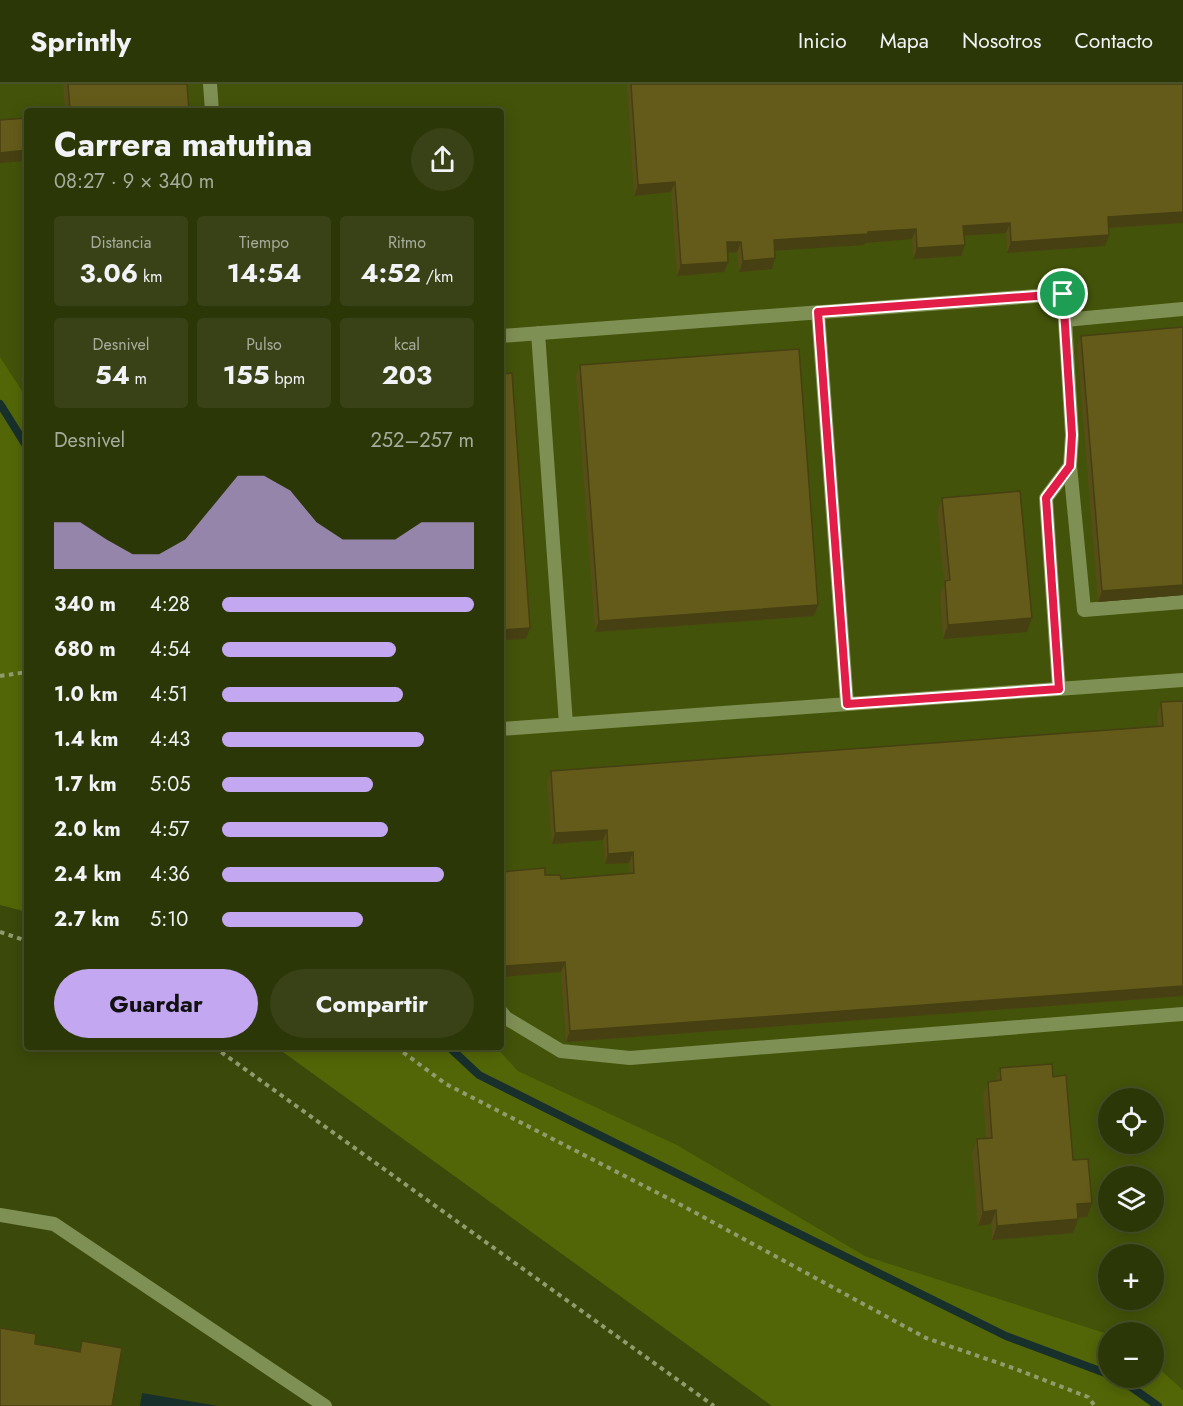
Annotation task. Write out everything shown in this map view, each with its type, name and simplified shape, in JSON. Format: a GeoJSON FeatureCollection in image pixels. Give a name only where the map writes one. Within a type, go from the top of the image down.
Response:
{"type":"FeatureCollection","features":[{"type":"Feature","properties":{"kind":"lane"},"geometry":{"type":"LineString","coordinates":[[210,84],[212,108]]}},
{"type":"Feature","properties":{"kind":"lane"},"geometry":{"type":"LineString","coordinates":[[504,336],[1063,294],[1072,435],[1070,466],[1083,610],[1183,602]]}},
{"type":"Feature","properties":{"kind":"lane"},"geometry":{"type":"LineString","coordinates":[[1065,320],[1183,309]]}},
{"type":"Feature","properties":{"kind":"lane"},"geometry":{"type":"LineString","coordinates":[[818,312],[847,704]]}},
{"type":"Feature","properties":{"kind":"lane"},"geometry":{"type":"LineString","coordinates":[[538,333],[566,724]]}},
{"type":"Feature","properties":{"kind":"lane"},"geometry":{"type":"LineString","coordinates":[[1059,689],[1046,498],[1070,466]]}},
{"type":"Feature","properties":{"kind":"lane"},"geometry":{"type":"LineString","coordinates":[[504,729],[1183,680]]}},
{"type":"Feature","properties":{"kind":"lane"},"geometry":{"type":"LineString","coordinates":[[504,1016],[561,1051],[630,1058],[1183,1014]]}},
{"type":"Feature","properties":{"kind":"lane"},"geometry":{"type":"LineString","coordinates":[[0,1215],[54,1224],[325,1406]]}},
{"type":"Feature","properties":{"kind":"path"},"geometry":{"type":"LineString","coordinates":[[0,676],[24,672]]}},
{"type":"Feature","properties":{"kind":"path"},"geometry":{"type":"LineString","coordinates":[[0,932],[24,940]]}},
{"type":"Feature","properties":{"kind":"path"},"geometry":{"type":"LineString","coordinates":[[218,1050],[714,1406]]}},
{"type":"Feature","properties":{"kind":"path"},"geometry":{"type":"LineString","coordinates":[[400,1050],[446,1084],[683,1206],[926,1338],[1088,1397],[1095,1406]]}},
{"type":"Feature","properties":{"kind":"shaded area"},"geometry":{"type":"Polygon","coordinates":[[[0,84],[1183,84],[1183,1390],[1164,1373],[1164,1322],[1098,1322],[1098,1331],[865,1256],[677,1145],[518,1071],[499,1050],[504,1050],[504,108],[24,108],[24,393],[0,357],[0,84]]]}},
{"type":"Feature","properties":{"kind":"shaded area"},"geometry":{"type":"Polygon","coordinates":[[[0,357],[24,393],[24,911],[0,905],[0,357]]]}},
{"type":"Feature","properties":{"kind":"shaded area"},"geometry":{"type":"Polygon","coordinates":[[[280,1050],[499,1050],[518,1071],[677,1145],[865,1256],[1098,1331],[1098,1388],[1164,1388],[1164,1373],[1183,1390],[1183,1406],[772,1406],[280,1050]]]}},
{"type":"Feature","properties":{"kind":"water"},"geometry":{"type":"Polygon","coordinates":[[[142,1393],[218,1406],[140,1406],[142,1393]]]}},
{"type":"Feature","properties":{"kind":"building"},"geometry":{"type":"Polygon","coordinates":[[[68,84],[187,84],[189,108],[70,108],[68,84]]]}},
{"type":"Feature","properties":{"kind":"building"},"geometry":{"type":"Polygon","coordinates":[[[631,84],[1183,84],[1183,212],[1108,217],[1109,235],[1011,242],[1010,223],[963,226],[965,245],[917,248],[916,229],[774,240],[775,258],[743,261],[741,242],[727,242],[728,262],[681,265],[675,182],[638,185],[631,84]]]}},
{"type":"Feature","properties":{"kind":"building"},"geometry":{"type":"Polygon","coordinates":[[[24,118],[24,150],[0,153],[0,120],[24,118]]]}},
{"type":"Feature","properties":{"kind":"building"},"geometry":{"type":"Polygon","coordinates":[[[1183,327],[1183,585],[1102,591],[1081,336],[1183,327]]]}},
{"type":"Feature","properties":{"kind":"building"},"geometry":{"type":"Polygon","coordinates":[[[799,349],[818,605],[599,621],[580,365],[799,349]]]}},
{"type":"Feature","properties":{"kind":"building"},"geometry":{"type":"Polygon","coordinates":[[[512,373],[530,628],[504,630],[504,374],[512,373]]]}},
{"type":"Feature","properties":{"kind":"building"},"geometry":{"type":"Polygon","coordinates":[[[1020,491],[1032,618],[948,625],[945,581],[950,580],[942,498],[1020,491]]]}},
{"type":"Feature","properties":{"kind":"building"},"geometry":{"type":"Polygon","coordinates":[[[1183,701],[1183,986],[570,1031],[565,962],[505,966],[504,872],[545,868],[545,875],[560,875],[561,879],[634,873],[633,852],[608,854],[607,830],[555,833],[551,771],[1163,726],[1161,702],[1183,701]]]}},
{"type":"Feature","properties":{"kind":"building"},"geometry":{"type":"Polygon","coordinates":[[[1052,1064],[1053,1077],[1066,1075],[1073,1160],[1088,1159],[1092,1203],[1077,1204],[1078,1219],[997,1226],[996,1210],[983,1212],[977,1139],[992,1138],[988,1082],[1001,1080],[1000,1068],[1052,1064]]]}},
{"type":"Feature","properties":{"kind":"building"},"geometry":{"type":"Polygon","coordinates":[[[0,1328],[36,1334],[35,1344],[80,1352],[82,1341],[122,1348],[112,1406],[0,1406],[0,1328]]]}},
{"type":"Feature","properties":{"kind":"waterway"},"geometry":{"type":"LineString","coordinates":[[0,404],[24,442]]}},
{"type":"Feature","properties":{"kind":"waterway"},"geometry":{"type":"LineString","coordinates":[[452,1050],[479,1075],[571,1121],[1006,1336],[1098,1370]]}},
{"type":"Feature","properties":{"kind":"waterway"},"geometry":{"type":"LineString","coordinates":[[1133,1388],[1158,1406]]}},
{"type":"Feature","properties":{"kind":"route"},"geometry":{"type":"LineString","coordinates":[[1063,294],[1072,435],[1070,466],[1046,498],[1059,689],[847,704],[818,312],[1063,294]]}}]}
